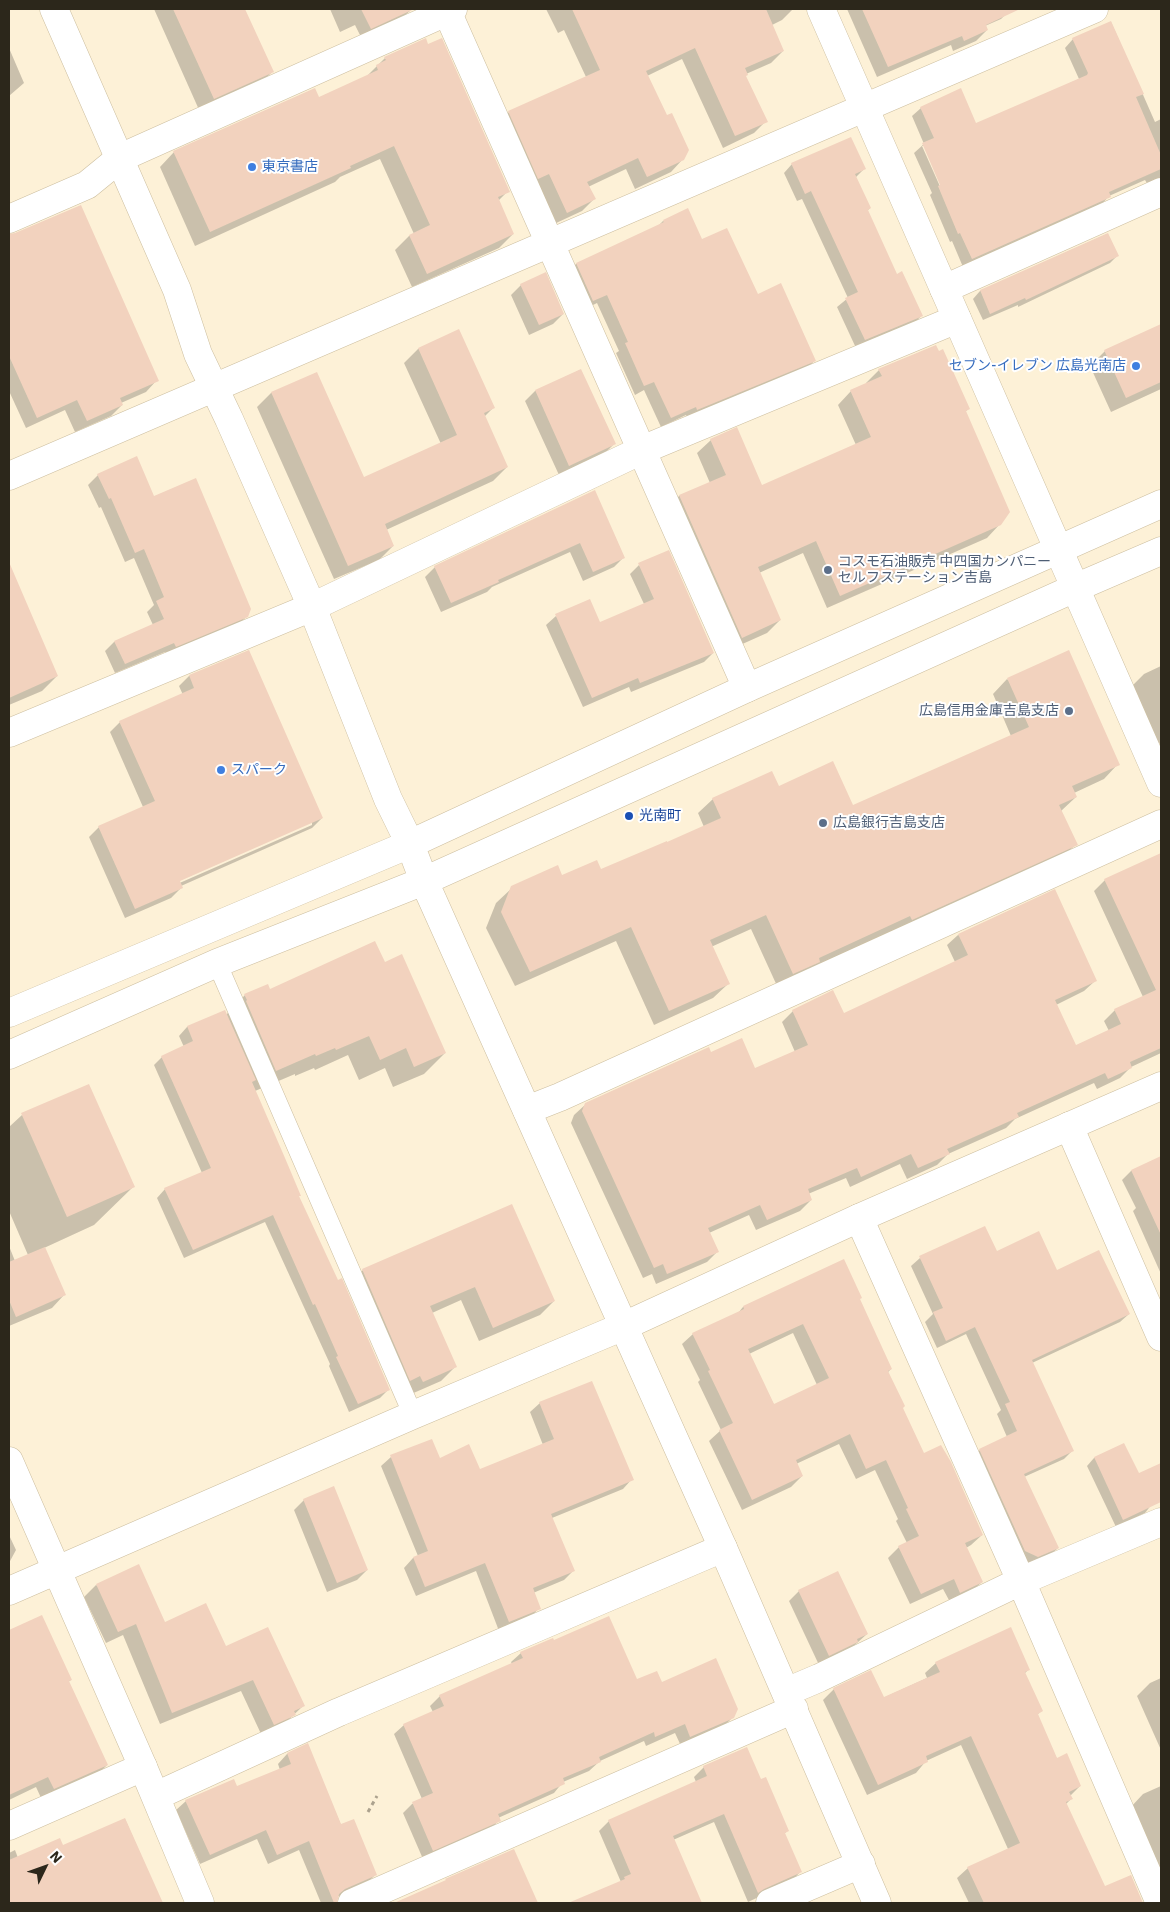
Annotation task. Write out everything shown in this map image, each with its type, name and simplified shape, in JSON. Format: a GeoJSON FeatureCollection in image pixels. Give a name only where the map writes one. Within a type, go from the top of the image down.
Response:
{"type":"FeatureCollection","features":[{"type":"Feature","properties":{"kind":"street"},"geometry":{"type":"LineString","coordinates":[[54,9],[177,290],[198,354],[312,607],[388,799],[410,844],[424,881],[723,1548],[877,1903]]}},
{"type":"Feature","properties":{"kind":"street"},"geometry":{"type":"LineString","coordinates":[[821,9],[1161,783]]}},
{"type":"Feature","properties":{"kind":"street"},"geometry":{"type":"LineString","coordinates":[[9,476],[1094,9]]}},
{"type":"Feature","properties":{"kind":"street"},"geometry":{"type":"LineString","coordinates":[[9,219],[87,185],[120,158],[449,10],[747,688]]}},
{"type":"Feature","properties":{"kind":"street"},"geometry":{"type":"LineString","coordinates":[[944,289],[1161,192]]}},
{"type":"Feature","properties":{"kind":"street"},"geometry":{"type":"LineString","coordinates":[[9,733],[312,607],[642,450],[957,320]]}},
{"type":"Feature","properties":{"kind":"street"},"geometry":{"type":"LineString","coordinates":[[9,1013],[410,844],[747,688],[1161,504]]}},
{"type":"Feature","properties":{"kind":"street"},"geometry":{"type":"LineString","coordinates":[[9,1055],[216,963],[424,881],[1161,551]]}},
{"type":"Feature","properties":{"kind":"street"},"geometry":{"type":"LineString","coordinates":[[527,1110],[560,1097],[1161,824]]}},
{"type":"Feature","properties":{"kind":"street"},"geometry":{"type":"LineString","coordinates":[[9,1590],[624,1326],[859,1218],[1161,1086]]}},
{"type":"Feature","properties":{"kind":"street"},"geometry":{"type":"LineString","coordinates":[[1069,1126],[1161,1337]]}},
{"type":"Feature","properties":{"kind":"street"},"geometry":{"type":"LineString","coordinates":[[859,1218],[1021,1581],[1160,1903]]}},
{"type":"Feature","properties":{"kind":"street"},"geometry":{"type":"LineString","coordinates":[[9,1461],[156,1796],[200,1903]]}},
{"type":"Feature","properties":{"kind":"street"},"geometry":{"type":"LineString","coordinates":[[352,1903],[790,1700],[819,1678],[1021,1581],[1161,1522]]}},
{"type":"Feature","properties":{"kind":"street"},"geometry":{"type":"LineString","coordinates":[[156,1796],[348,1708],[723,1548]]}},
{"type":"Feature","properties":{"kind":"street"},"geometry":{"type":"LineString","coordinates":[[9,1826],[143,1767]]}},
{"type":"Feature","properties":{"kind":"street"},"geometry":{"type":"LineString","coordinates":[[770,1903],[860,1864]]}},
{"type":"Feature","properties":{"kind":"lane"},"geometry":{"type":"LineString","coordinates":[[216,963],[413,1415]]}},
{"type":"Feature","properties":{"kind":"path"},"geometry":{"type":"LineString","coordinates":[[368,1812],[377,1796]]}},
{"type":"Feature","properties":{"kind":"building"},"geometry":{"type":"Polygon","coordinates":[[[173,9],[245,9],[274,72],[214,99],[173,9]]]}},
{"type":"Feature","properties":{"kind":"building"},"geometry":{"type":"Polygon","coordinates":[[[361,9],[412,9],[412,10],[371,29],[361,9]]]}},
{"type":"Feature","properties":{"kind":"building"},"geometry":{"type":"Polygon","coordinates":[[[572,9],[766,9],[784,51],[745,68],[748,75],[746,76],[768,122],[735,136],[695,48],[646,71],[667,115],[672,113],[689,150],[684,160],[647,177],[638,158],[587,182],[596,199],[567,213],[549,174],[538,179],[508,111],[600,70],[572,9]]]}},
{"type":"Feature","properties":{"kind":"building"},"geometry":{"type":"Polygon","coordinates":[[[862,9],[1020,9],[986,25],[988,30],[964,41],[962,36],[888,67],[862,9]]]}},
{"type":"Feature","properties":{"kind":"building"},"geometry":{"type":"Polygon","coordinates":[[[1111,21],[1144,94],[1136,97],[1161,155],[1161,169],[1109,192],[1111,197],[972,259],[960,233],[958,234],[922,143],[934,138],[920,107],[961,88],[976,123],[1087,75],[1088,73],[1072,38],[1111,21]]]}},
{"type":"Feature","properties":{"kind":"building"},"geometry":{"type":"Polygon","coordinates":[[[426,38],[428,44],[442,38],[510,192],[498,197],[514,234],[427,274],[409,235],[430,225],[394,146],[350,166],[351,168],[210,232],[173,151],[315,88],[319,97],[378,70],[376,65],[386,60],[384,57],[426,38]]]}},
{"type":"Feature","properties":{"kind":"building"},"geometry":{"type":"Polygon","coordinates":[[[851,137],[866,169],[855,174],[871,208],[868,210],[897,274],[902,271],[923,316],[865,340],[845,298],[858,292],[811,191],[805,194],[791,163],[851,137]]]}},
{"type":"Feature","properties":{"kind":"building"},"geometry":{"type":"Polygon","coordinates":[[[81,205],[159,381],[120,398],[123,405],[87,421],[77,400],[37,418],[9,356],[9,234],[81,205]]]}},
{"type":"Feature","properties":{"kind":"building"},"geometry":{"type":"Polygon","coordinates":[[[688,208],[702,239],[727,228],[758,294],[781,283],[816,361],[697,410],[696,407],[671,418],[654,382],[644,386],[625,343],[628,342],[607,295],[593,301],[576,263],[664,222],[663,220],[688,208]]]}},
{"type":"Feature","properties":{"kind":"building"},"geometry":{"type":"Polygon","coordinates":[[[1108,233],[1119,256],[1026,300],[1025,298],[990,314],[980,290],[1108,233]]]}},
{"type":"Feature","properties":{"kind":"building"},"geometry":{"type":"Polygon","coordinates":[[[546,272],[564,314],[539,325],[520,284],[546,272]]]}},
{"type":"Feature","properties":{"kind":"building","name":"セブン-イレブン 広島光南店"},"geometry":{"type":"Polygon","coordinates":[[[1161,324],[1161,382],[1126,398],[1104,350],[1161,324]]]}},
{"type":"Feature","properties":{"kind":"building"},"geometry":{"type":"Polygon","coordinates":[[[459,329],[495,408],[484,413],[508,467],[385,524],[394,546],[348,566],[271,392],[317,372],[364,477],[457,435],[418,348],[459,329]]]}},
{"type":"Feature","properties":{"kind":"building"},"geometry":{"type":"Polygon","coordinates":[[[936,345],[939,351],[943,349],[970,409],[966,411],[1010,512],[1001,525],[840,596],[816,541],[758,567],[781,620],[742,638],[679,495],[726,475],[710,439],[737,427],[762,485],[871,437],[850,390],[882,376],[878,369],[936,345]]]}},
{"type":"Feature","properties":{"kind":"building"},"geometry":{"type":"Polygon","coordinates":[[[581,369],[616,444],[569,466],[535,390],[581,369]]]}},
{"type":"Feature","properties":{"kind":"building"},"geometry":{"type":"Polygon","coordinates":[[[137,456],[154,496],[196,478],[251,609],[248,617],[176,647],[174,643],[125,664],[114,641],[164,619],[156,601],[164,597],[144,549],[135,553],[111,498],[109,499],[97,474],[137,456]]]}},
{"type":"Feature","properties":{"kind":"building"},"geometry":{"type":"Polygon","coordinates":[[[595,490],[625,558],[593,572],[580,543],[451,603],[434,566],[595,490]]]}},
{"type":"Feature","properties":{"kind":"building"},"geometry":{"type":"Polygon","coordinates":[[[669,550],[714,653],[640,683],[638,678],[592,698],[555,614],[590,599],[600,622],[654,599],[638,563],[669,550]]]}},
{"type":"Feature","properties":{"kind":"building"},"geometry":{"type":"Polygon","coordinates":[[[9,562],[58,676],[9,698],[9,562]]]}},
{"type":"Feature","properties":{"kind":"building","name":"スパーク"},"geometry":{"type":"Polygon","coordinates":[[[249,650],[323,818],[180,881],[183,888],[135,909],[98,826],[155,801],[119,721],[194,688],[189,675],[249,650]]]}},
{"type":"Feature","properties":{"kind":"building"},"geometry":{"type":"Polygon","coordinates":[[[1069,650],[1120,765],[1072,786],[1077,797],[1059,805],[1078,845],[912,920],[910,916],[819,958],[820,962],[793,974],[766,915],[710,940],[730,984],[669,1011],[631,927],[530,972],[501,912],[511,886],[558,865],[562,875],[597,860],[601,869],[667,842],[721,818],[712,798],[772,771],[779,786],[833,761],[853,805],[1029,727],[1007,678],[1069,650]]]}},
{"type":"Feature","properties":{"kind":"building"},"geometry":{"type":"Polygon","coordinates":[[[1161,853],[1161,1048],[1130,1062],[1132,1068],[1108,1079],[1105,1073],[1017,1113],[1019,1117],[947,1149],[950,1154],[918,1168],[911,1154],[861,1177],[857,1168],[808,1189],[812,1200],[767,1220],[760,1205],[708,1228],[719,1252],[667,1274],[663,1264],[654,1268],[582,1111],[585,1103],[709,1047],[711,1052],[742,1038],[755,1068],[808,1045],[792,1010],[833,990],[844,1013],[968,955],[958,934],[1055,889],[1097,981],[1055,1000],[1076,1045],[1121,1024],[1114,1009],[1156,990],[1104,879],[1161,853]]]}},
{"type":"Feature","properties":{"kind":"building"},"geometry":{"type":"Polygon","coordinates":[[[375,941],[385,962],[402,954],[446,1053],[414,1067],[406,1048],[380,1060],[369,1036],[336,1050],[335,1048],[316,1056],[315,1054],[276,1071],[244,994],[268,984],[270,989],[375,941]]]}},
{"type":"Feature","properties":{"kind":"building"},"geometry":{"type":"Polygon","coordinates":[[[225,1010],[256,1080],[252,1082],[301,1196],[299,1196],[338,1280],[342,1278],[390,1390],[358,1404],[336,1357],[338,1356],[315,1304],[313,1305],[273,1215],[193,1250],[164,1188],[211,1168],[161,1056],[193,1041],[187,1026],[225,1010]]]}},
{"type":"Feature","properties":{"kind":"building"},"geometry":{"type":"Polygon","coordinates":[[[89,1084],[135,1187],[67,1217],[21,1113],[89,1084]]]}},
{"type":"Feature","properties":{"kind":"building"},"geometry":{"type":"Polygon","coordinates":[[[1161,1156],[1161,1235],[1131,1170],[1161,1156]]]}},
{"type":"Feature","properties":{"kind":"building"},"geometry":{"type":"Polygon","coordinates":[[[512,1204],[555,1301],[493,1328],[475,1287],[430,1306],[457,1367],[423,1382],[420,1376],[410,1381],[362,1269],[512,1204]]]}},
{"type":"Feature","properties":{"kind":"building"},"geometry":{"type":"Polygon","coordinates":[[[985,1226],[997,1251],[1039,1231],[1057,1270],[1099,1250],[1130,1314],[1032,1360],[1074,1451],[1024,1474],[1059,1548],[1038,1557],[1025,1551],[979,1449],[1017,1431],[1005,1404],[1010,1402],[975,1327],[946,1341],[933,1312],[943,1308],[919,1256],[985,1226]]]}},
{"type":"Feature","properties":{"kind":"building"},"geometry":{"type":"Polygon","coordinates":[[[45,1247],[66,1295],[16,1317],[9,1300],[9,1262],[45,1247]]]}},
{"type":"Feature","properties":{"kind":"building"},"geometry":{"type":"Polygon","coordinates":[[[844,1259],[892,1369],[888,1371],[924,1453],[941,1445],[951,1462],[983,1535],[965,1543],[983,1582],[960,1593],[954,1579],[921,1594],[898,1546],[919,1536],[906,1509],[908,1508],[886,1460],[866,1469],[850,1434],[796,1460],[803,1476],[752,1500],[719,1430],[733,1423],[692,1333],[744,1309],[743,1306],[844,1259]],[[803,1324],[748,1349],[774,1404],[829,1378],[803,1324]]]}},
{"type":"Feature","properties":{"kind":"building"},"geometry":{"type":"Polygon","coordinates":[[[592,1381],[634,1480],[551,1514],[575,1571],[533,1588],[541,1609],[509,1622],[485,1563],[425,1587],[413,1557],[428,1551],[390,1455],[432,1439],[440,1458],[469,1444],[480,1469],[554,1439],[539,1402],[592,1381]]]}},
{"type":"Feature","properties":{"kind":"building"},"geometry":{"type":"Polygon","coordinates":[[[1124,1443],[1139,1473],[1161,1463],[1161,1502],[1123,1520],[1094,1457],[1124,1443]]]}},
{"type":"Feature","properties":{"kind":"building"},"geometry":{"type":"Polygon","coordinates":[[[334,1486],[368,1570],[337,1583],[303,1499],[334,1486]]]}},
{"type":"Feature","properties":{"kind":"building"},"geometry":{"type":"Polygon","coordinates":[[[139,1564],[165,1622],[206,1603],[226,1646],[268,1627],[305,1706],[294,1711],[296,1715],[274,1725],[253,1680],[172,1713],[136,1624],[118,1632],[96,1584],[139,1564]]]}},
{"type":"Feature","properties":{"kind":"building"},"geometry":{"type":"Polygon","coordinates":[[[838,1571],[868,1634],[857,1639],[858,1642],[829,1656],[798,1590],[838,1571]]]}},
{"type":"Feature","properties":{"kind":"building"},"geometry":{"type":"Polygon","coordinates":[[[42,1615],[72,1680],[69,1681],[108,1765],[54,1789],[48,1777],[9,1795],[9,1630],[42,1615]]]}},
{"type":"Feature","properties":{"kind":"building"},"geometry":{"type":"Polygon","coordinates":[[[609,1616],[637,1679],[657,1671],[662,1682],[716,1658],[738,1709],[734,1718],[690,1737],[685,1724],[655,1737],[654,1732],[599,1757],[601,1762],[563,1778],[565,1784],[498,1814],[501,1821],[433,1851],[412,1802],[433,1793],[403,1724],[444,1706],[439,1695],[523,1658],[520,1652],[553,1638],[554,1640],[609,1616]]]}},
{"type":"Feature","properties":{"kind":"building"},"geometry":{"type":"Polygon","coordinates":[[[1011,1627],[1030,1670],[1025,1672],[1043,1711],[1038,1714],[1057,1758],[1067,1753],[1081,1786],[1069,1792],[1073,1799],[1066,1802],[1105,1886],[1131,1875],[1143,1903],[984,1903],[967,1867],[1020,1843],[971,1736],[926,1756],[928,1762],[878,1785],[833,1688],[871,1670],[884,1697],[940,1672],[935,1662],[1011,1627]]]}},
{"type":"Feature","properties":{"kind":"building"},"geometry":{"type":"Polygon","coordinates":[[[308,1743],[341,1824],[354,1819],[377,1875],[345,1889],[339,1894],[337,1903],[334,1903],[309,1841],[277,1855],[266,1830],[210,1855],[185,1800],[234,1779],[237,1786],[291,1764],[287,1753],[308,1743]]]}},
{"type":"Feature","properties":{"kind":"building"},"geometry":{"type":"Polygon","coordinates":[[[747,1747],[761,1779],[766,1777],[789,1831],[785,1833],[802,1872],[758,1893],[724,1814],[673,1836],[702,1903],[568,1903],[625,1879],[624,1877],[631,1874],[608,1820],[707,1776],[703,1766],[747,1747]]]}},
{"type":"Feature","properties":{"kind":"building"},"geometry":{"type":"Polygon","coordinates":[[[125,1818],[163,1903],[9,1903],[9,1860],[60,1838],[63,1845],[125,1818]]]}},
{"type":"Feature","properties":{"kind":"building"},"geometry":{"type":"Polygon","coordinates":[[[514,1849],[538,1903],[394,1903],[445,1879],[514,1849]]]}},
{"type":"Feature","properties":{"kind":"place","name":"東京書店"},"geometry":{"type":"Point","coordinates":[252,167]}},
{"type":"Feature","properties":{"kind":"place","name":"セブン-イレブン 広島光南店"},"geometry":{"type":"Point","coordinates":[1136,366]}},
{"type":"Feature","properties":{"kind":"place","name":"コスモ石油販売 中四国カンパニー セルフステーション吉島"},"geometry":{"type":"Point","coordinates":[828,570]}},
{"type":"Feature","properties":{"kind":"place","name":"広島信用金庫吉島支店"},"geometry":{"type":"Point","coordinates":[1069,711]}},
{"type":"Feature","properties":{"kind":"place","name":"スパーク"},"geometry":{"type":"Point","coordinates":[221,770]}},
{"type":"Feature","properties":{"kind":"place","name":"光南町"},"geometry":{"type":"Point","coordinates":[629,816]}},
{"type":"Feature","properties":{"kind":"place","name":"広島銀行吉島支店"},"geometry":{"type":"Point","coordinates":[823,823]}}]}
